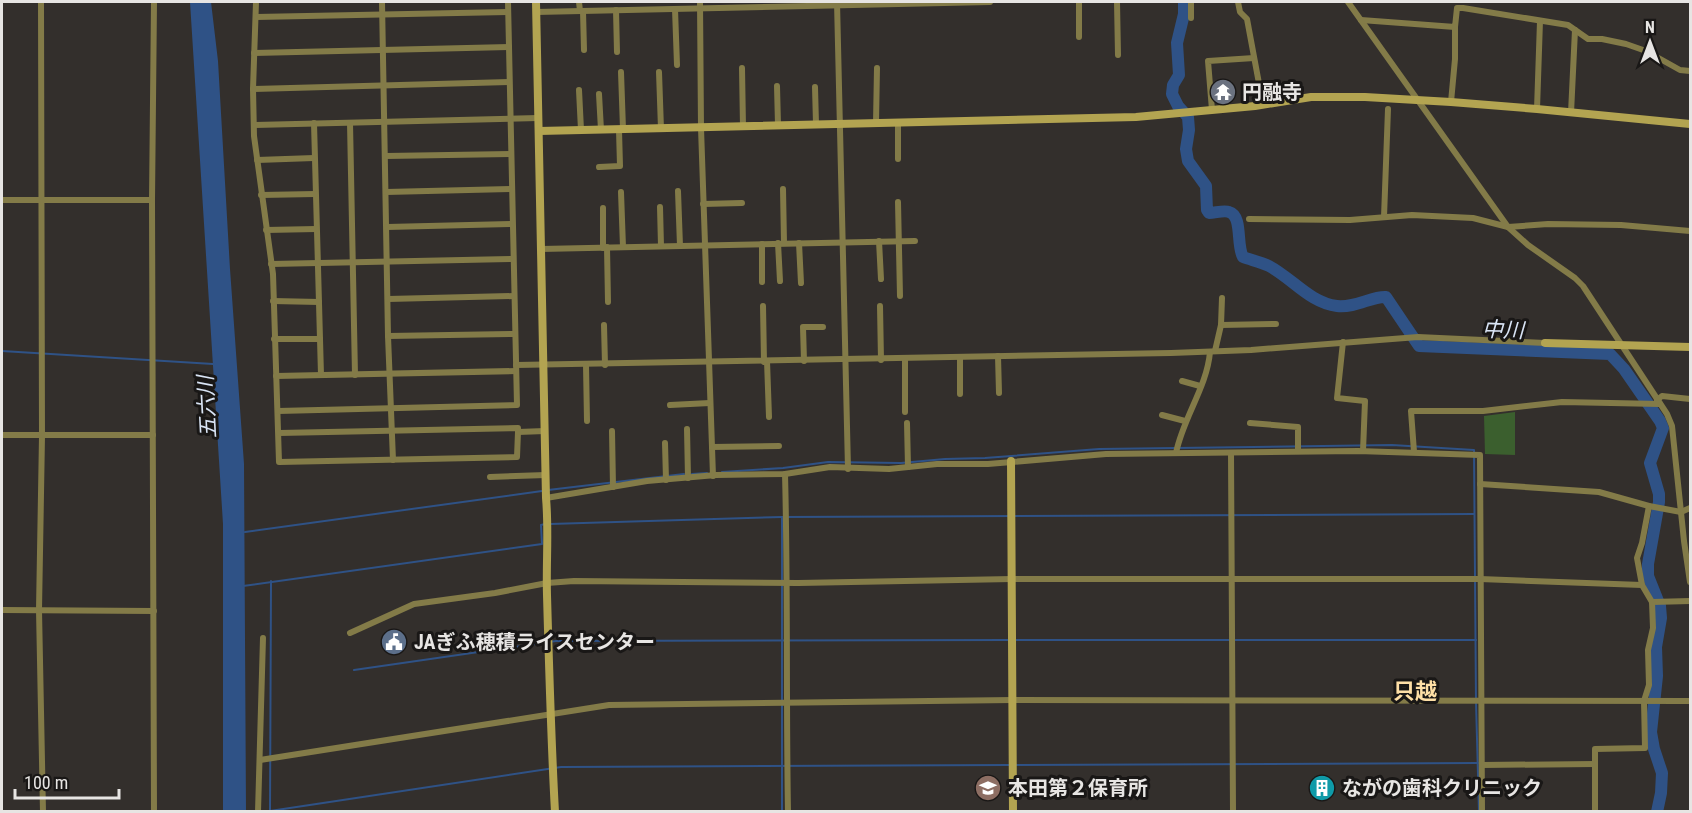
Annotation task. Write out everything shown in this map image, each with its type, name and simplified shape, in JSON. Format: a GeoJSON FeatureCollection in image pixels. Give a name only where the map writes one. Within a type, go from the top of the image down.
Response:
{"type":"FeatureCollection","features":[{"type":"Feature","properties":{"kind":"street"},"geometry":{"type":"LineString","coordinates":[[41,2],[42,436],[39,610],[43,812]]}},
{"type":"Feature","properties":{"kind":"street"},"geometry":{"type":"LineString","coordinates":[[154,2],[152,200],[154,812]]}},
{"type":"Feature","properties":{"kind":"street"},"geometry":{"type":"LineString","coordinates":[[256,2],[254,136],[271,264],[279,462],[517,457],[518,428],[279,433]]}},
{"type":"Feature","properties":{"kind":"street"},"geometry":{"type":"LineString","coordinates":[[382,2],[388,336],[393,460]]}},
{"type":"Feature","properties":{"kind":"street"},"geometry":{"type":"LineString","coordinates":[[278,411],[517,405],[508,2]]}},
{"type":"Feature","properties":{"kind":"street"},"geometry":{"type":"LineString","coordinates":[[536,2],[546,498],[549,526],[547,583],[550,716],[555,812]]}},
{"type":"Feature","properties":{"kind":"street"},"geometry":{"type":"LineString","coordinates":[[579,2],[584,50]]}},
{"type":"Feature","properties":{"kind":"street"},"geometry":{"type":"LineString","coordinates":[[536,12],[675,9],[701,5],[990,2]]}},
{"type":"Feature","properties":{"kind":"street"},"geometry":{"type":"LineString","coordinates":[[1078,2],[1079,37]]}},
{"type":"Feature","properties":{"kind":"street"},"geometry":{"type":"LineString","coordinates":[[1117,2],[1118,55]]}},
{"type":"Feature","properties":{"kind":"street"},"geometry":{"type":"LineString","coordinates":[[1191,2],[1191,18]]}},
{"type":"Feature","properties":{"kind":"street"},"geometry":{"type":"LineString","coordinates":[[1238,2],[1240,12],[1247,20],[1263,105]]}},
{"type":"Feature","properties":{"kind":"street"},"geometry":{"type":"LineString","coordinates":[[1348,2],[1508,227],[1523,242],[1575,278],[1593,300],[1658,402],[1672,426],[1690,582]]}},
{"type":"Feature","properties":{"kind":"street"},"geometry":{"type":"LineString","coordinates":[[837,3],[848,469]]}},
{"type":"Feature","properties":{"kind":"street"},"geometry":{"type":"LineString","coordinates":[[701,5],[701,128],[713,476]]}},
{"type":"Feature","properties":{"kind":"street"},"geometry":{"type":"LineString","coordinates":[[1451,102],[1457,9],[1463,8],[1568,25],[1588,39],[1602,39],[1646,51],[1680,70],[1690,71]]}},
{"type":"Feature","properties":{"kind":"street"},"geometry":{"type":"LineString","coordinates":[[675,9],[677,65]]}},
{"type":"Feature","properties":{"kind":"street"},"geometry":{"type":"LineString","coordinates":[[616,10],[617,52]]}},
{"type":"Feature","properties":{"kind":"street"},"geometry":{"type":"LineString","coordinates":[[256,17],[508,12]]}},
{"type":"Feature","properties":{"kind":"street"},"geometry":{"type":"LineString","coordinates":[[1361,20],[1455,27]]}},
{"type":"Feature","properties":{"kind":"street"},"geometry":{"type":"LineString","coordinates":[[1537,109],[1540,21]]}},
{"type":"Feature","properties":{"kind":"street"},"geometry":{"type":"LineString","coordinates":[[1571,113],[1575,30]]}},
{"type":"Feature","properties":{"kind":"street"},"geometry":{"type":"LineString","coordinates":[[254,53],[509,47]]}},
{"type":"Feature","properties":{"kind":"street"},"geometry":{"type":"LineString","coordinates":[[1212,110],[1208,61],[1254,58]]}},
{"type":"Feature","properties":{"kind":"street"},"geometry":{"type":"LineString","coordinates":[[742,68],[743,127]]}},
{"type":"Feature","properties":{"kind":"street"},"geometry":{"type":"LineString","coordinates":[[876,123],[877,68]]}},
{"type":"Feature","properties":{"kind":"street"},"geometry":{"type":"LineString","coordinates":[[599,167],[620,166],[621,72]]}},
{"type":"Feature","properties":{"kind":"street"},"geometry":{"type":"LineString","coordinates":[[659,72],[661,129]]}},
{"type":"Feature","properties":{"kind":"street"},"geometry":{"type":"LineString","coordinates":[[253,89],[509,82]]}},
{"type":"Feature","properties":{"kind":"street"},"geometry":{"type":"LineString","coordinates":[[777,86],[778,125]]}},
{"type":"Feature","properties":{"kind":"street"},"geometry":{"type":"LineString","coordinates":[[816,87],[816,124]]}},
{"type":"Feature","properties":{"kind":"street"},"geometry":{"type":"LineString","coordinates":[[579,90],[581,130]]}},
{"type":"Feature","properties":{"kind":"street"},"geometry":{"type":"LineString","coordinates":[[599,94],[601,130]]}},
{"type":"Feature","properties":{"kind":"street"},"geometry":{"type":"LineString","coordinates":[[539,131],[1136,117],[1263,105],[1311,97],[1451,102],[1690,124]]}},
{"type":"Feature","properties":{"kind":"street"},"geometry":{"type":"LineString","coordinates":[[1384,217],[1388,109]]}},
{"type":"Feature","properties":{"kind":"street"},"geometry":{"type":"LineString","coordinates":[[255,125],[538,118]]}},
{"type":"Feature","properties":{"kind":"street"},"geometry":{"type":"LineString","coordinates":[[898,122],[898,159]]}},
{"type":"Feature","properties":{"kind":"street"},"geometry":{"type":"LineString","coordinates":[[314,123],[321,375]]}},
{"type":"Feature","properties":{"kind":"street"},"geometry":{"type":"LineString","coordinates":[[350,123],[355,375]]}},
{"type":"Feature","properties":{"kind":"street"},"geometry":{"type":"LineString","coordinates":[[386,156],[511,154]]}},
{"type":"Feature","properties":{"kind":"street"},"geometry":{"type":"LineString","coordinates":[[257,160],[314,158]]}},
{"type":"Feature","properties":{"kind":"street"},"geometry":{"type":"LineString","coordinates":[[386,192],[512,189]]}},
{"type":"Feature","properties":{"kind":"street"},"geometry":{"type":"LineString","coordinates":[[780,280],[783,189]]}},
{"type":"Feature","properties":{"kind":"street"},"geometry":{"type":"LineString","coordinates":[[678,191],[680,246]]}},
{"type":"Feature","properties":{"kind":"street"},"geometry":{"type":"LineString","coordinates":[[621,192],[623,247]]}},
{"type":"Feature","properties":{"kind":"street"},"geometry":{"type":"LineString","coordinates":[[261,195],[315,194]]}},
{"type":"Feature","properties":{"kind":"street"},"geometry":{"type":"LineString","coordinates":[[2,200],[152,200]]}},
{"type":"Feature","properties":{"kind":"street"},"geometry":{"type":"LineString","coordinates":[[898,202],[900,296]]}},
{"type":"Feature","properties":{"kind":"street"},"geometry":{"type":"LineString","coordinates":[[703,204],[742,203]]}},
{"type":"Feature","properties":{"kind":"street"},"geometry":{"type":"LineString","coordinates":[[660,207],[661,246]]}},
{"type":"Feature","properties":{"kind":"street"},"geometry":{"type":"LineString","coordinates":[[603,208],[608,302]]}},
{"type":"Feature","properties":{"kind":"street"},"geometry":{"type":"LineString","coordinates":[[1249,219],[1350,220],[1412,215],[1463,218],[1508,227],[1621,225],[1690,231]]}},
{"type":"Feature","properties":{"kind":"street"},"geometry":{"type":"LineString","coordinates":[[387,227],[512,224]]}},
{"type":"Feature","properties":{"kind":"street"},"geometry":{"type":"LineString","coordinates":[[266,230],[316,229]]}},
{"type":"Feature","properties":{"kind":"street"},"geometry":{"type":"LineString","coordinates":[[879,241],[881,279]]}},
{"type":"Feature","properties":{"kind":"street"},"geometry":{"type":"LineString","coordinates":[[541,249],[915,241]]}},
{"type":"Feature","properties":{"kind":"street"},"geometry":{"type":"LineString","coordinates":[[799,243],[801,283]]}},
{"type":"Feature","properties":{"kind":"street"},"geometry":{"type":"LineString","coordinates":[[762,244],[762,282]]}},
{"type":"Feature","properties":{"kind":"street"},"geometry":{"type":"LineString","coordinates":[[271,264],[513,259]]}},
{"type":"Feature","properties":{"kind":"street"},"geometry":{"type":"LineString","coordinates":[[388,299],[514,296]]}},
{"type":"Feature","properties":{"kind":"street"},"geometry":{"type":"LineString","coordinates":[[1177,449],[1185,421],[1209,365],[1221,325],[1222,298]]}},
{"type":"Feature","properties":{"kind":"street"},"geometry":{"type":"LineString","coordinates":[[273,301],[319,302]]}},
{"type":"Feature","properties":{"kind":"street"},"geometry":{"type":"LineString","coordinates":[[763,306],[769,417]]}},
{"type":"Feature","properties":{"kind":"street"},"geometry":{"type":"LineString","coordinates":[[880,306],[881,360]]}},
{"type":"Feature","properties":{"kind":"street"},"geometry":{"type":"LineString","coordinates":[[1221,325],[1275,324]]}},
{"type":"Feature","properties":{"kind":"street"},"geometry":{"type":"LineString","coordinates":[[604,325],[605,364]]}},
{"type":"Feature","properties":{"kind":"street"},"geometry":{"type":"LineString","coordinates":[[804,361],[803,327],[823,327]]}},
{"type":"Feature","properties":{"kind":"street"},"geometry":{"type":"LineString","coordinates":[[388,336],[515,334]]}},
{"type":"Feature","properties":{"kind":"street"},"geometry":{"type":"LineString","coordinates":[[276,376],[390,374],[605,364],[881,360],[1251,350],[1418,337],[1690,347]]}},
{"type":"Feature","properties":{"kind":"street"},"geometry":{"type":"LineString","coordinates":[[274,339],[320,339]]}},
{"type":"Feature","properties":{"kind":"street"},"geometry":{"type":"LineString","coordinates":[[1343,342],[1337,398],[1365,401],[1363,451]]}},
{"type":"Feature","properties":{"kind":"street"},"geometry":{"type":"LineString","coordinates":[[998,356],[999,393]]}},
{"type":"Feature","properties":{"kind":"street"},"geometry":{"type":"LineString","coordinates":[[960,358],[960,394]]}},
{"type":"Feature","properties":{"kind":"street"},"geometry":{"type":"LineString","coordinates":[[905,359],[905,412]]}},
{"type":"Feature","properties":{"kind":"street"},"geometry":{"type":"LineString","coordinates":[[586,365],[586,421]]}},
{"type":"Feature","properties":{"kind":"street"},"geometry":{"type":"LineString","coordinates":[[1182,381],[1200,386]]}},
{"type":"Feature","properties":{"kind":"street"},"geometry":{"type":"LineString","coordinates":[[1658,402],[1662,396],[1690,399]]}},
{"type":"Feature","properties":{"kind":"street"},"geometry":{"type":"LineString","coordinates":[[1414,452],[1412,411],[1483,411],[1562,402],[1658,402]]}},
{"type":"Feature","properties":{"kind":"street"},"geometry":{"type":"LineString","coordinates":[[670,405],[711,403]]}},
{"type":"Feature","properties":{"kind":"street"},"geometry":{"type":"LineString","coordinates":[[1161,415],[1185,421]]}},
{"type":"Feature","properties":{"kind":"street"},"geometry":{"type":"LineString","coordinates":[[907,423],[908,467]]}},
{"type":"Feature","properties":{"kind":"street"},"geometry":{"type":"LineString","coordinates":[[1250,423],[1298,427],[1298,451]]}},
{"type":"Feature","properties":{"kind":"street"},"geometry":{"type":"LineString","coordinates":[[687,429],[688,478]]}},
{"type":"Feature","properties":{"kind":"street"},"geometry":{"type":"LineString","coordinates":[[518,432],[545,431]]}},
{"type":"Feature","properties":{"kind":"street"},"geometry":{"type":"LineString","coordinates":[[612,431],[613,487]]}},
{"type":"Feature","properties":{"kind":"street"},"geometry":{"type":"LineString","coordinates":[[2,435],[153,435]]}},
{"type":"Feature","properties":{"kind":"street"},"geometry":{"type":"LineString","coordinates":[[665,443],[666,480]]}},
{"type":"Feature","properties":{"kind":"street"},"geometry":{"type":"LineString","coordinates":[[712,447],[779,446]]}},
{"type":"Feature","properties":{"kind":"street"},"geometry":{"type":"LineString","coordinates":[[546,498],[666,480],[713,476],[785,474],[830,467],[848,469],[937,464],[988,464],[1177,449],[1231,453],[1363,451],[1480,455],[1482,812]]}},
{"type":"Feature","properties":{"kind":"street"},"geometry":{"type":"LineString","coordinates":[[1231,453],[1233,812]]}},
{"type":"Feature","properties":{"kind":"street"},"geometry":{"type":"LineString","coordinates":[[1011,461],[1013,812]]}},
{"type":"Feature","properties":{"kind":"street"},"geometry":{"type":"LineString","coordinates":[[785,474],[788,582],[786,703],[788,812]]}},
{"type":"Feature","properties":{"kind":"street"},"geometry":{"type":"LineString","coordinates":[[490,477],[546,475]]}},
{"type":"Feature","properties":{"kind":"street"},"geometry":{"type":"LineString","coordinates":[[1480,484],[1599,492],[1681,512],[1690,508]]}},
{"type":"Feature","properties":{"kind":"street"},"geometry":{"type":"LineString","coordinates":[[1649,506],[1637,558],[1642,585],[1657,601],[1690,601]]}},
{"type":"Feature","properties":{"kind":"street"},"geometry":{"type":"LineString","coordinates":[[350,633],[414,604],[547,583],[574,581],[788,582],[1233,578],[1480,579],[1642,585]]}},
{"type":"Feature","properties":{"kind":"street"},"geometry":{"type":"LineString","coordinates":[[1595,812],[1594,749],[1645,748],[1644,701],[1649,685],[1648,650],[1657,601]]}},
{"type":"Feature","properties":{"kind":"street"},"geometry":{"type":"LineString","coordinates":[[2,610],[154,611]]}},
{"type":"Feature","properties":{"kind":"street"},"geometry":{"type":"LineString","coordinates":[[258,812],[263,638]]}},
{"type":"Feature","properties":{"kind":"street"},"geometry":{"type":"LineString","coordinates":[[260,760],[609,705],[1013,700],[1690,701]]}},
{"type":"Feature","properties":{"kind":"street"},"geometry":{"type":"LineString","coordinates":[[1482,765],[1595,765]]}},
{"type":"Feature","properties":{"kind":"green space"},"geometry":{"type":"Polygon","coordinates":[[[1515,412],[1515,455],[1485,454],[1484,416],[1515,412]]]}},
{"type":"Feature","properties":{"kind":"water"},"geometry":{"type":"Polygon","coordinates":[[[190,2],[211,2],[218,61],[244,464],[246,811],[223,811],[223,524],[190,2]]]}},
{"type":"Feature","properties":{"kind":"waterway","name":"中川"},"geometry":{"type":"LineString","coordinates":[[1184,2],[1184,14],[1177,43],[1179,75],[1173,85],[1172,94],[1178,106],[1188,117],[1189,130],[1186,149],[1188,161],[1206,186],[1207,210],[1209,213],[1225,211],[1233,215],[1238,225],[1243,257],[1269,266],[1327,304],[1344,306],[1386,297],[1419,346],[1610,354],[1624,369],[1660,421],[1663,428],[1650,463],[1659,502],[1648,564],[1648,576],[1660,606],[1661,618],[1656,647],[1657,676],[1651,732],[1662,773],[1657,812]]}},
{"type":"Feature","properties":{"kind":"waterway"},"geometry":{"type":"LineString","coordinates":[[2,351],[213,364]]}},
{"type":"Feature","properties":{"kind":"waterway"},"geometry":{"type":"LineString","coordinates":[[722,472],[828,462],[901,463],[1099,449],[1392,445],[1474,450],[1479,812]]}},
{"type":"Feature","properties":{"kind":"waterway"},"geometry":{"type":"LineString","coordinates":[[692,474],[707,473]]}},
{"type":"Feature","properties":{"kind":"waterway"},"geometry":{"type":"LineString","coordinates":[[548,490],[684,474]]}},
{"type":"Feature","properties":{"kind":"waterway"},"geometry":{"type":"LineString","coordinates":[[245,532],[542,491]]}},
{"type":"Feature","properties":{"kind":"waterway"},"geometry":{"type":"LineString","coordinates":[[550,524],[782,517],[1474,514]]}},
{"type":"Feature","properties":{"kind":"waterway"},"geometry":{"type":"LineString","coordinates":[[782,517],[782,812]]}},
{"type":"Feature","properties":{"kind":"waterway"},"geometry":{"type":"LineString","coordinates":[[243,586],[542,544],[541,525],[545,524]]}},
{"type":"Feature","properties":{"kind":"waterway"},"geometry":{"type":"LineString","coordinates":[[271,581],[270,811],[561,767],[1010,765]]}},
{"type":"Feature","properties":{"kind":"waterway"},"geometry":{"type":"LineString","coordinates":[[354,670],[556,641],[1009,640]]}},
{"type":"Feature","properties":{"kind":"waterway"},"geometry":{"type":"LineString","coordinates":[[1015,640],[1476,640]]}},
{"type":"Feature","properties":{"kind":"waterway"},"geometry":{"type":"LineString","coordinates":[[1016,765],[1478,763]]}},
{"type":"Feature","properties":{"kind":"place","name":"円融寺"},"geometry":{"type":"Point","coordinates":[1223,92]}},
{"type":"Feature","properties":{"kind":"place","name":"JAぎふ穂積ライスセンター"},"geometry":{"type":"Point","coordinates":[394,642]}},
{"type":"Feature","properties":{"kind":"place","name":"本田第２保育所"},"geometry":{"type":"Point","coordinates":[988,788]}},
{"type":"Feature","properties":{"kind":"place","name":"ながの歯科クリニック"},"geometry":{"type":"Point","coordinates":[1322,788]}},
{"type":"Feature","properties":{"kind":"district","name":"只越"},"geometry":{"type":"Point","coordinates":[1415,691]}},
{"type":"Feature","properties":{"kind":"water label","name":"五六川"},"geometry":{"type":"Point","coordinates":[207,407]}}]}
